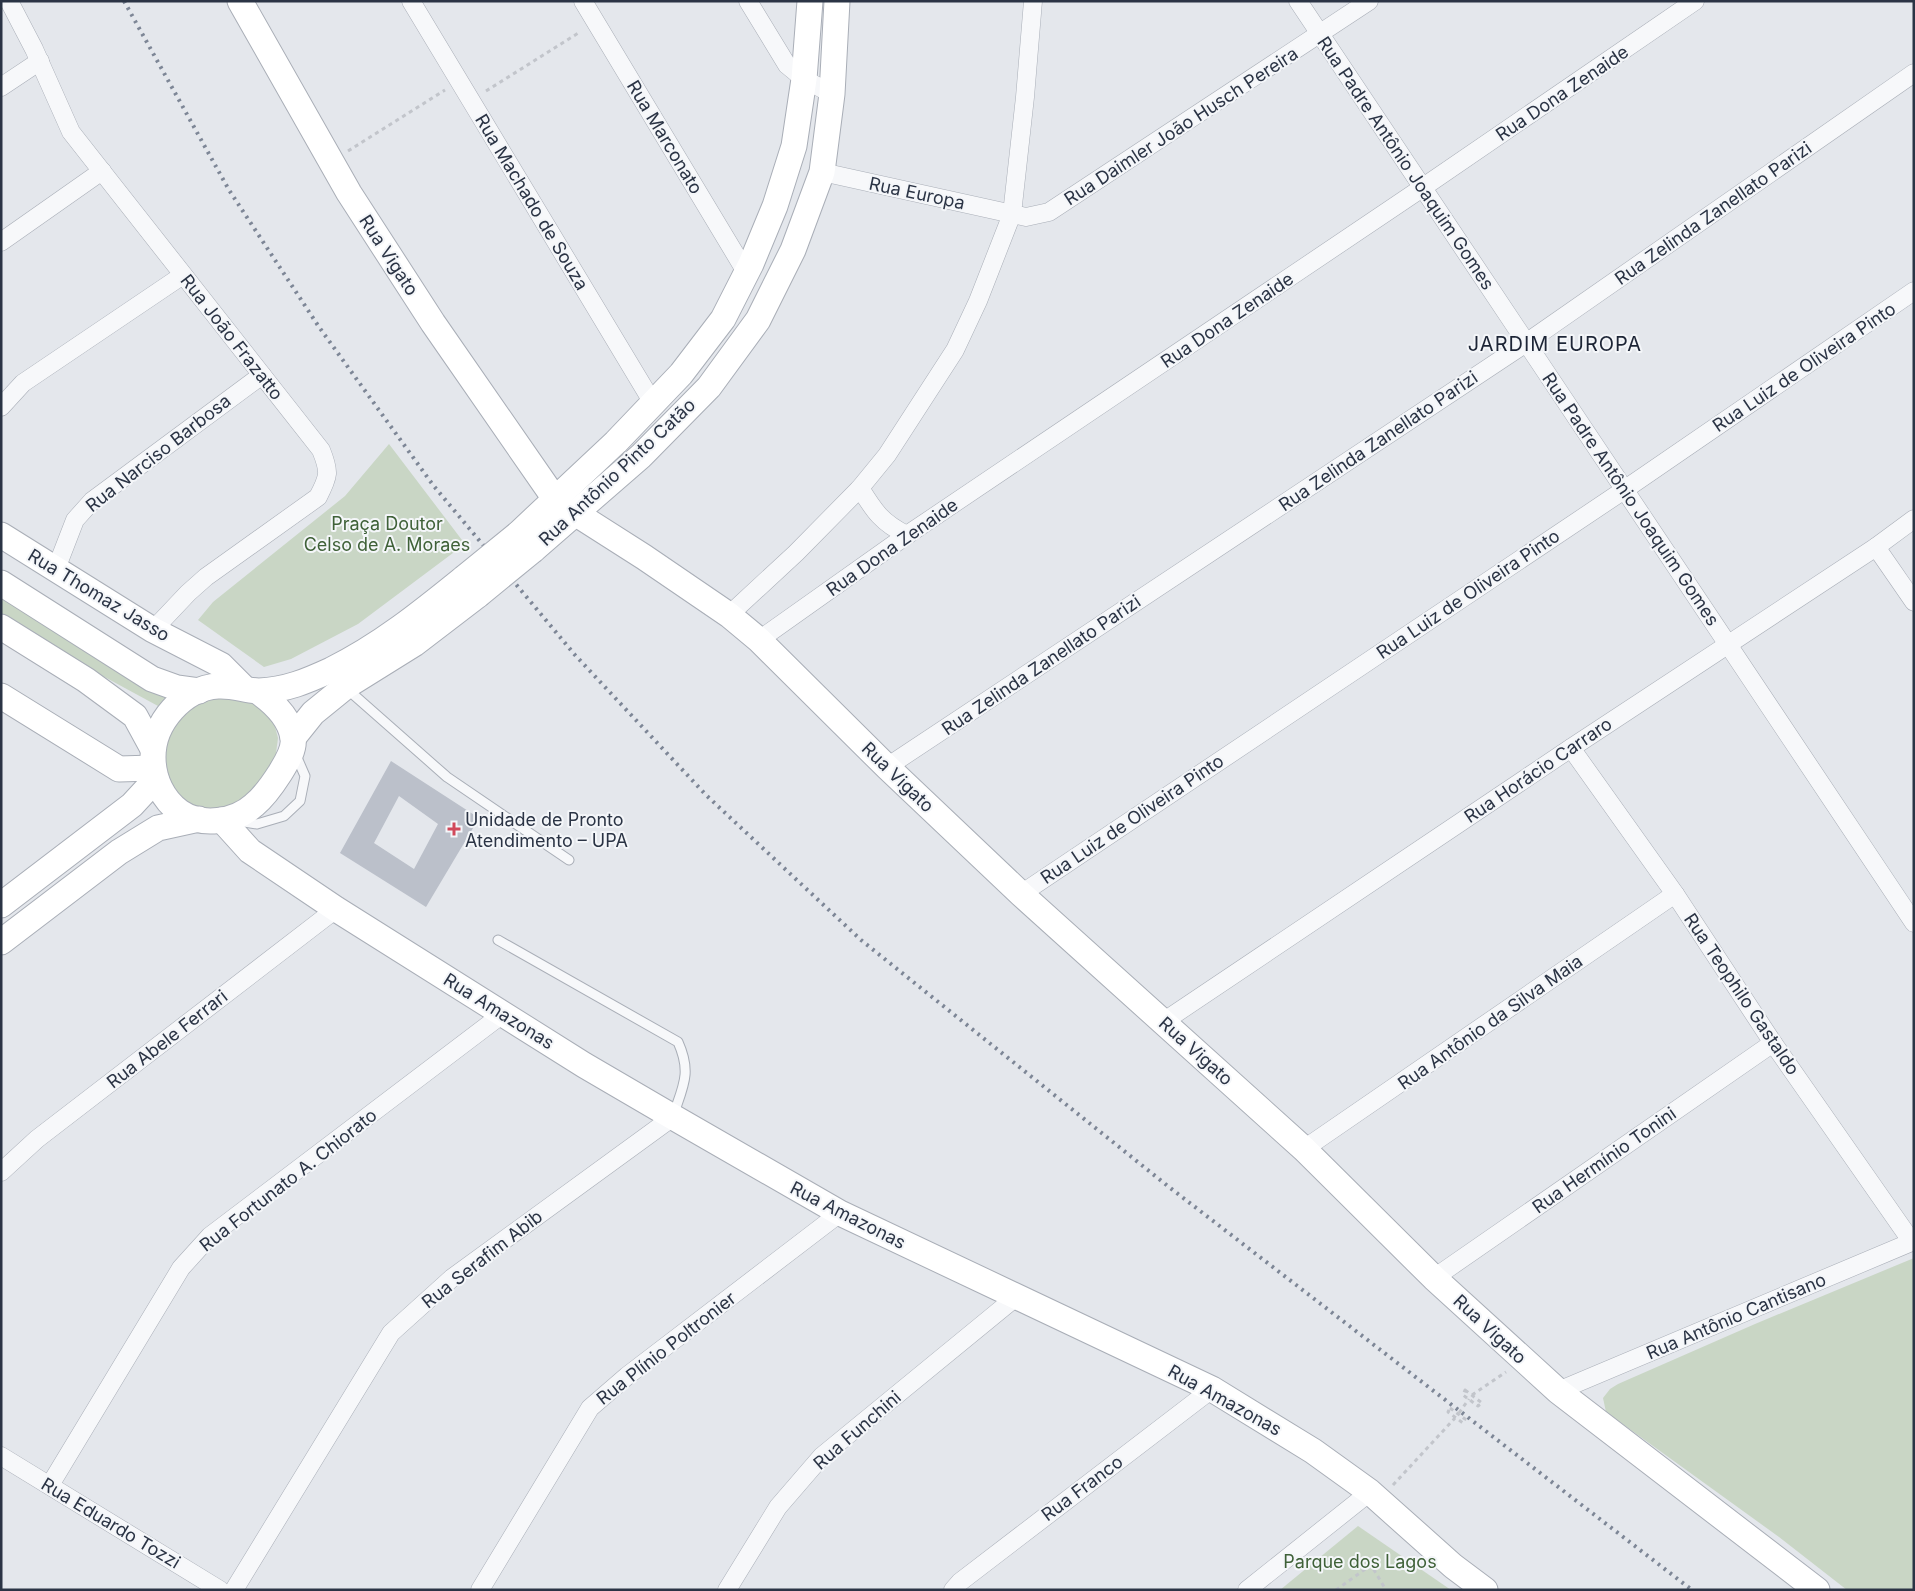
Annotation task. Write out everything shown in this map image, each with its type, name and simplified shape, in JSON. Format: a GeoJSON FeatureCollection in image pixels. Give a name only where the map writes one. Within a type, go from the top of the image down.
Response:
{"type":"FeatureCollection","features":[{"type":"Feature","properties":{"kind":"street","name":"Rua João Frazatto"},"geometry":{"type":"LineString","coordinates":[[9,1],[40,61],[71,132],[321,450],[328,466],[325,482],[318,497],[206,577],[188,592],[153,630]]}},
{"type":"Feature","properties":{"kind":"street","name":"Rua Vigato"},"geometry":{"type":"LineString","coordinates":[[240,1],[349,193],[433,323],[555,498]]}},
{"type":"Feature","properties":{"kind":"street","name":"Rua Machado de Souza"},"geometry":{"type":"LineString","coordinates":[[411,1],[653,403]]}},
{"type":"Feature","properties":{"kind":"street","name":"Rua Marconato"},"geometry":{"type":"LineString","coordinates":[[583,1],[746,272]]}},
{"type":"Feature","properties":{"kind":"street"},"geometry":{"type":"LineString","coordinates":[[748,1],[787,65],[804,79],[832,94]]}},
{"type":"Feature","properties":{"kind":"street","name":"Rua Antônio Pinto Catão"},"geometry":{"type":"LineString","coordinates":[[525,542],[555,498],[616,442],[681,374],[723,319],[775,206],[794,146],[804,79],[810,1]]}},
{"type":"Feature","properties":{"kind":"street","name":"Rua Antônio Pinto Catão"},"geometry":{"type":"LineString","coordinates":[[293,743],[313,713],[345,687],[414,644],[471,587],[525,542],[575,513],[641,456],[710,387],[758,320],[793,250],[822,172],[832,94],[837,1]]}},
{"type":"Feature","properties":{"kind":"street"},"geometry":{"type":"LineString","coordinates":[[728,615],[796,553],[860,488],[887,455],[955,350],[978,300],[1012,214],[1026,97],[1033,1]]}},
{"type":"Feature","properties":{"kind":"street","name":"Rua Padre Antônio Joaquim Gomes"},"geometry":{"type":"LineString","coordinates":[[1298,1],[1914,923]]}},
{"type":"Feature","properties":{"kind":"street","name":"Rua Daimler João Husch Pereira"},"geometry":{"type":"LineString","coordinates":[[1012,214],[1026,217],[1049,212],[1369,1]]}},
{"type":"Feature","properties":{"kind":"street","name":"Rua Dona Zenaide"},"geometry":{"type":"LineString","coordinates":[[759,640],[907,535],[1696,1]]}},
{"type":"Feature","properties":{"kind":"street"},"geometry":{"type":"LineString","coordinates":[[1,87],[40,61]]}},
{"type":"Feature","properties":{"kind":"street","name":"Rua Zelinda Zanellato Parizi"},"geometry":{"type":"LineString","coordinates":[[887,767],[1526,343],[1914,73]]}},
{"type":"Feature","properties":{"kind":"street"},"geometry":{"type":"LineString","coordinates":[[1,242],[102,172]]}},
{"type":"Feature","properties":{"kind":"street","name":"Rua Europa"},"geometry":{"type":"LineString","coordinates":[[822,172],[1012,214]]}},
{"type":"Feature","properties":{"kind":"street"},"geometry":{"type":"LineString","coordinates":[[1,407],[23,383],[183,275]]}},
{"type":"Feature","properties":{"kind":"street","name":"Rua Luiz de Oliveira Pinto"},"geometry":{"type":"LineString","coordinates":[[1021,894],[1624,490],[1914,291]]}},
{"type":"Feature","properties":{"kind":"street","name":"Rua Narciso Barbosa"},"geometry":{"type":"LineString","coordinates":[[56,569],[75,520],[92,501],[262,375]]}},
{"type":"Feature","properties":{"kind":"street"},"geometry":{"type":"LineString","coordinates":[[860,488],[881,519],[891,528],[907,535]]}},
{"type":"Feature","properties":{"kind":"street","name":"Rua Vigato"},"geometry":{"type":"LineString","coordinates":[[575,513],[644,557],[728,615],[759,640],[887,767],[1021,894],[1304,1149],[1434,1278],[1523,1360],[1558,1391],[1817,1590]]}},
{"type":"Feature","properties":{"kind":"street","name":"Rua Horácio Carraro"},"geometry":{"type":"LineString","coordinates":[[1163,1022],[1571,748],[1876,547],[1914,519]]}},
{"type":"Feature","properties":{"kind":"street","name":"Rua Thomaz Jasso"},"geometry":{"type":"LineString","coordinates":[[1,535],[153,630],[221,666],[251,690]]}},
{"type":"Feature","properties":{"kind":"street"},"geometry":{"type":"LineString","coordinates":[[1876,547],[1914,602]]}},
{"type":"Feature","properties":{"kind":"street"},"geometry":{"type":"LineString","coordinates":[[1,583],[152,679],[177,688],[208,688],[234,685],[251,690],[274,703],[287,723],[293,743],[286,764],[274,784],[254,806],[216,819],[158,828],[120,852],[1,942]]}},
{"type":"Feature","properties":{"kind":"street","name":"Rua Antônio Pinto Catão"},"geometry":{"type":"LineString","coordinates":[[251,690],[292,687],[332,669],[471,587]]}},
{"type":"Feature","properties":{"kind":"street"},"geometry":{"type":"LineString","coordinates":[[1,627],[86,680],[135,716],[154,765],[158,785],[168,801],[182,813],[216,819]]}},
{"type":"Feature","properties":{"kind":"street"},"geometry":{"type":"LineString","coordinates":[[198,653],[208,688]]}},
{"type":"Feature","properties":{"kind":"street"},"geometry":{"type":"LineString","coordinates":[[1,905],[132,805],[154,765],[156,734],[165,718],[183,699],[208,688]]}},
{"type":"Feature","properties":{"kind":"street"},"geometry":{"type":"LineString","coordinates":[[1,696],[119,769],[154,765]]}},
{"type":"Feature","properties":{"kind":"street","name":"Rua Teophilo Gastaldo"},"geometry":{"type":"LineString","coordinates":[[1571,748],[1675,894],[1773,1042],[1913,1241]]}},
{"type":"Feature","properties":{"kind":"street","name":"Rua Amazonas"},"geometry":{"type":"LineString","coordinates":[[216,819],[250,851],[336,908],[584,1065],[840,1213],[1212,1389],[1313,1451],[1374,1497],[1452,1566],[1484,1590]]}},
{"type":"Feature","properties":{"kind":"street","name":"Rua Antônio da Silva Maia"},"geometry":{"type":"LineString","coordinates":[[1304,1149],[1675,894]]}},
{"type":"Feature","properties":{"kind":"street","name":"Rua Abele Ferrari"},"geometry":{"type":"LineString","coordinates":[[1,1172],[37,1139],[336,908]]}},
{"type":"Feature","properties":{"kind":"street","name":"Rua Fortunato A. Chiorato"},"geometry":{"type":"LineString","coordinates":[[50,1486],[181,1268],[210,1236],[504,1013]]}},
{"type":"Feature","properties":{"kind":"street","name":"Rua Hermínio Tonini"},"geometry":{"type":"LineString","coordinates":[[1434,1278],[1773,1042]]}},
{"type":"Feature","properties":{"kind":"street","name":"Rua Serafim Abib"},"geometry":{"type":"LineString","coordinates":[[234,1590],[392,1333],[452,1278],[673,1117]]}},
{"type":"Feature","properties":{"kind":"street","name":"Rua Plínio Poltronier"},"geometry":{"type":"LineString","coordinates":[[480,1590],[590,1408],[626,1376],[840,1213]]}},
{"type":"Feature","properties":{"kind":"street","name":"Rua Antônio Cantisano"},"geometry":{"type":"LineString","coordinates":[[1558,1391],[1913,1241]]}},
{"type":"Feature","properties":{"kind":"street","name":"Rua Funchini"},"geometry":{"type":"LineString","coordinates":[[727,1590],[778,1507],[822,1456],[1016,1297]]}},
{"type":"Feature","properties":{"kind":"street","name":"Rua Franco"},"geometry":{"type":"LineString","coordinates":[[953,1590],[960,1582],[1212,1389]]}},
{"type":"Feature","properties":{"kind":"street","name":"Rua Eduardo Tozzi"},"geometry":{"type":"LineString","coordinates":[[1,1456],[220,1590]]}},
{"type":"Feature","properties":{"kind":"street"},"geometry":{"type":"LineString","coordinates":[[1247,1590],[1374,1497]]}},
{"type":"Feature","properties":{"kind":"lane"},"geometry":{"type":"LineString","coordinates":[[345,687],[447,777],[569,860]]}},
{"type":"Feature","properties":{"kind":"lane"},"geometry":{"type":"LineString","coordinates":[[498,940],[678,1042],[684,1057],[686,1078],[673,1117]]}},
{"type":"Feature","properties":{"kind":"path"},"geometry":{"type":"LineString","coordinates":[[471,101],[596,22]]}},
{"type":"Feature","properties":{"kind":"path"},"geometry":{"type":"LineString","coordinates":[[331,162],[460,82]]}},
{"type":"Feature","properties":{"kind":"path"},"geometry":{"type":"LineString","coordinates":[[1472,1395],[1523,1360]]}},
{"type":"Feature","properties":{"kind":"path"},"geometry":{"type":"LineString","coordinates":[[1465,1390],[1472,1395],[1482,1402],[1478,1406],[1463,1395],[1465,1390]]}},
{"type":"Feature","properties":{"kind":"path"},"geometry":{"type":"LineString","coordinates":[[1459,1413],[1469,1400]]}},
{"type":"Feature","properties":{"kind":"path"},"geometry":{"type":"LineString","coordinates":[[1450,1408],[1459,1413],[1465,1419],[1463,1423],[1448,1412],[1450,1408]]}},
{"type":"Feature","properties":{"kind":"path"},"geometry":{"type":"LineString","coordinates":[[1374,1497],[1455,1418]]}},
{"type":"Feature","properties":{"kind":"path"},"geometry":{"type":"LineString","coordinates":[[1336,1590],[1371,1565],[1386,1590]]}},
{"type":"Feature","properties":{"kind":"green space","name":"Praça Doutor Celso de A. Moraes"},"geometry":{"type":"Polygon","coordinates":[[[389,444],[465,544],[358,624],[291,659],[264,667],[198,620],[213,602],[345,496],[389,444]]]}},
{"type":"Feature","properties":{"kind":"green space"},"geometry":{"type":"Polygon","coordinates":[[[1,592],[171,694],[158,706],[88,668],[1,613],[1,592]]]}},
{"type":"Feature","properties":{"kind":"green space"},"geometry":{"type":"Polygon","coordinates":[[[225,693],[260,704],[273,719],[278,738],[275,761],[264,778],[244,797],[226,808],[205,809],[187,804],[173,793],[161,772],[163,737],[186,708],[225,693]]]}},
{"type":"Feature","properties":{"kind":"green space"},"geometry":{"type":"Polygon","coordinates":[[[1914,1258],[1914,1590],[1847,1590],[1779,1537],[1606,1412],[1603,1398],[1610,1389],[1618,1384],[1755,1324],[1914,1258]]]}},
{"type":"Feature","properties":{"kind":"green space","name":"Parque dos Lagos"},"geometry":{"type":"Polygon","coordinates":[[[1358,1526],[1451,1590],[1280,1590],[1358,1526]]]}},
{"type":"Feature","properties":{"kind":"building","name":"Unidade de Pronto Atendimento – UPA"},"geometry":{"type":"Polygon","coordinates":[[[391,761],[479,818],[426,907],[340,853],[391,761]],[[399,796],[374,843],[414,869],[438,824],[399,796]]]}},
{"type":"Feature","properties":{"kind":"railway"},"geometry":{"type":"LineString","coordinates":[[124,1],[229,190],[319,327],[433,485],[575,655],[706,795],[861,940],[1169,1187],[1692,1590]]}},
{"type":"Feature","properties":{"kind":"place","name":"Unidade de Pronto Atendimento – UPA"},"geometry":{"type":"Point","coordinates":[454,829]}},
{"type":"Feature","properties":{"kind":"district","name":"JARDIM EUROPA"},"geometry":{"type":"Point","coordinates":[1555,344]}}]}
